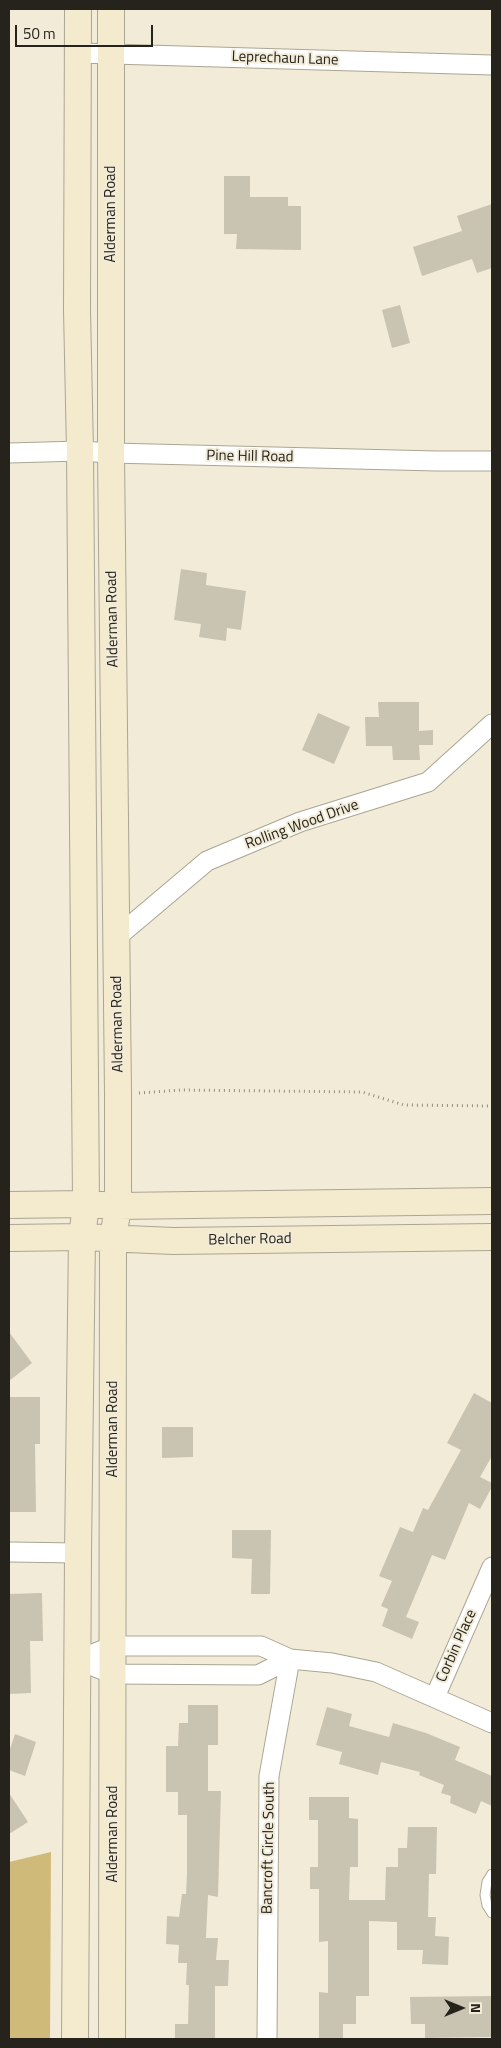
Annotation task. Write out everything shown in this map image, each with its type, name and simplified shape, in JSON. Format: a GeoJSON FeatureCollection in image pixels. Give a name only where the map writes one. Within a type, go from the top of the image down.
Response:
{"type":"FeatureCollection","features":[{"type":"Feature","properties":{"kind":"main road","name":"Alderman Road"},"geometry":{"type":"LineString","coordinates":[[75,2039],[82,1237],[86,1204],[80,451],[77,310],[78,9]]}},
{"type":"Feature","properties":{"kind":"main road","name":"Alderman Road"},"geometry":{"type":"LineString","coordinates":[[111,9],[111,453],[118,1094],[118,1206],[113,1238],[114,1674],[112,2039]]}},
{"type":"Feature","properties":{"kind":"main road"},"geometry":{"type":"LineString","coordinates":[[9,1205],[86,1204],[118,1206],[492,1201]]}},
{"type":"Feature","properties":{"kind":"main road","name":"Belcher Road"},"geometry":{"type":"LineString","coordinates":[[9,1238],[82,1237],[173,1241],[492,1237]]}},
{"type":"Feature","properties":{"kind":"street","name":"Leprechaun Lane"},"geometry":{"type":"LineString","coordinates":[[78,53],[492,65]]}},
{"type":"Feature","properties":{"kind":"street","name":"Pine Hill Road"},"geometry":{"type":"LineString","coordinates":[[9,453],[80,451],[438,461],[492,460]]}},
{"type":"Feature","properties":{"kind":"street","name":"Rolling Wood Drive"},"geometry":{"type":"LineString","coordinates":[[117,937],[207,860],[300,822],[428,782],[492,724]]}},
{"type":"Feature","properties":{"kind":"street"},"geometry":{"type":"LineString","coordinates":[[9,1552],[78,1553]]}},
{"type":"Feature","properties":{"kind":"street","name":"Corbin Place"},"geometry":{"type":"LineString","coordinates":[[435,1697],[492,1566]]}},
{"type":"Feature","properties":{"kind":"street"},"geometry":{"type":"LineString","coordinates":[[77,1660],[114,1646],[261,1646],[290,1659],[332,1663],[376,1672],[492,1723]]}},
{"type":"Feature","properties":{"kind":"street"},"geometry":{"type":"LineString","coordinates":[[77,1660],[114,1674],[258,1675],[290,1659]]}},
{"type":"Feature","properties":{"kind":"street","name":"Bancroft Circle South"},"geometry":{"type":"LineString","coordinates":[[267,2039],[269,1776],[290,1659]]}},
{"type":"Feature","properties":{"kind":"lane"},"geometry":{"type":"LineString","coordinates":[[492,1874],[487,1882],[485,1895],[487,1905],[492,1913]]}},
{"type":"Feature","properties":{"kind":"path"},"geometry":{"type":"LineString","coordinates":[[118,1094],[181,1090],[362,1092],[404,1106],[492,1106]]}},
{"type":"Feature","properties":{"kind":"shaded area"},"geometry":{"type":"Polygon","coordinates":[[[51,1852],[50,2039],[9,2039],[9,1862],[51,1852]]]}},
{"type":"Feature","properties":{"kind":"building"},"geometry":{"type":"Polygon","coordinates":[[[224,176],[250,176],[250,197],[288,197],[288,206],[301,206],[301,250],[236,249],[237,234],[224,234],[224,176]]]}},
{"type":"Feature","properties":{"kind":"building"},"geometry":{"type":"Polygon","coordinates":[[[492,204],[492,268],[477,273],[472,259],[422,276],[413,247],[462,231],[457,216],[492,204]]]}},
{"type":"Feature","properties":{"kind":"building"},"geometry":{"type":"Polygon","coordinates":[[[400,305],[410,343],[392,348],[382,310],[400,305]]]}},
{"type":"Feature","properties":{"kind":"building"},"geometry":{"type":"Polygon","coordinates":[[[181,569],[207,573],[206,585],[246,591],[241,630],[227,628],[226,641],[199,637],[201,624],[174,620],[181,569]]]}},
{"type":"Feature","properties":{"kind":"building"},"geometry":{"type":"Polygon","coordinates":[[[378,702],[419,702],[419,731],[433,730],[433,745],[419,745],[420,760],[393,760],[392,746],[366,746],[365,717],[379,717],[378,702]]]}},
{"type":"Feature","properties":{"kind":"building"},"geometry":{"type":"Polygon","coordinates":[[[318,713],[350,727],[334,764],[302,750],[318,713]]]}},
{"type":"Feature","properties":{"kind":"building"},"geometry":{"type":"Polygon","coordinates":[[[9,1332],[32,1363],[9,1381],[9,1332]]]}},
{"type":"Feature","properties":{"kind":"building"},"geometry":{"type":"Polygon","coordinates":[[[474,1393],[492,1403],[492,1456],[480,1477],[492,1483],[492,1487],[480,1509],[469,1503],[445,1560],[432,1555],[406,1617],[419,1622],[412,1639],[382,1626],[388,1609],[381,1606],[392,1581],[379,1576],[400,1527],[413,1532],[423,1508],[428,1510],[461,1450],[447,1443],[474,1393]]]}},
{"type":"Feature","properties":{"kind":"building"},"geometry":{"type":"Polygon","coordinates":[[[9,1397],[40,1397],[40,1444],[35,1444],[36,1512],[9,1512],[9,1397]]]}},
{"type":"Feature","properties":{"kind":"building"},"geometry":{"type":"Polygon","coordinates":[[[162,1427],[193,1427],[193,1457],[162,1458],[162,1427]]]}},
{"type":"Feature","properties":{"kind":"building"},"geometry":{"type":"Polygon","coordinates":[[[232,1530],[271,1530],[270,1594],[251,1594],[252,1559],[232,1558],[232,1530]]]}},
{"type":"Feature","properties":{"kind":"building"},"geometry":{"type":"Polygon","coordinates":[[[42,1593],[43,1641],[30,1641],[31,1693],[9,1694],[9,1594],[42,1593]]]}},
{"type":"Feature","properties":{"kind":"building"},"geometry":{"type":"Polygon","coordinates":[[[188,1705],[218,1705],[218,1745],[208,1745],[208,1791],[221,1791],[218,1897],[208,1895],[206,1938],[218,1938],[216,1960],[229,1960],[228,1986],[215,1986],[215,2039],[175,2039],[175,2024],[188,2024],[189,1985],[186,1985],[187,1963],[178,1963],[179,1945],[166,1944],[167,1916],[179,1917],[182,1894],[186,1894],[187,1815],[178,1815],[178,1792],[166,1792],[166,1746],[178,1746],[179,1723],[188,1723],[188,1705]]]}},
{"type":"Feature","properties":{"kind":"building"},"geometry":{"type":"Polygon","coordinates":[[[327,1707],[352,1714],[349,1726],[389,1737],[393,1723],[426,1733],[460,1747],[455,1760],[492,1776],[492,1806],[481,1801],[476,1814],[450,1803],[451,1796],[441,1793],[444,1785],[419,1775],[420,1772],[381,1762],[378,1775],[339,1764],[342,1752],[316,1745],[327,1707]]]}},
{"type":"Feature","properties":{"kind":"building"},"geometry":{"type":"Polygon","coordinates":[[[15,1734],[36,1742],[25,1776],[9,1770],[9,1752],[15,1734]]]}},
{"type":"Feature","properties":{"kind":"building"},"geometry":{"type":"Polygon","coordinates":[[[9,1793],[28,1822],[9,1834],[9,1793]]]}},
{"type":"Feature","properties":{"kind":"building"},"geometry":{"type":"Polygon","coordinates":[[[309,1797],[349,1797],[349,1818],[358,1819],[358,1867],[350,1867],[349,1900],[385,1900],[386,1867],[398,1867],[398,1848],[407,1848],[408,1827],[437,1827],[436,1874],[429,1874],[428,1917],[436,1917],[435,1936],[449,1937],[448,1965],[422,1964],[423,1950],[397,1950],[397,1922],[369,1921],[369,1996],[356,1996],[356,2024],[343,2024],[343,2038],[319,2038],[319,1992],[328,1993],[328,1941],[319,1942],[319,1889],[310,1889],[310,1867],[318,1867],[318,1820],[309,1820],[309,1797]]]}},
{"type":"Feature","properties":{"kind":"building"},"geometry":{"type":"Polygon","coordinates":[[[492,1996],[491,2037],[425,2038],[425,2024],[411,2024],[410,1997],[492,1996]]]}}]}
